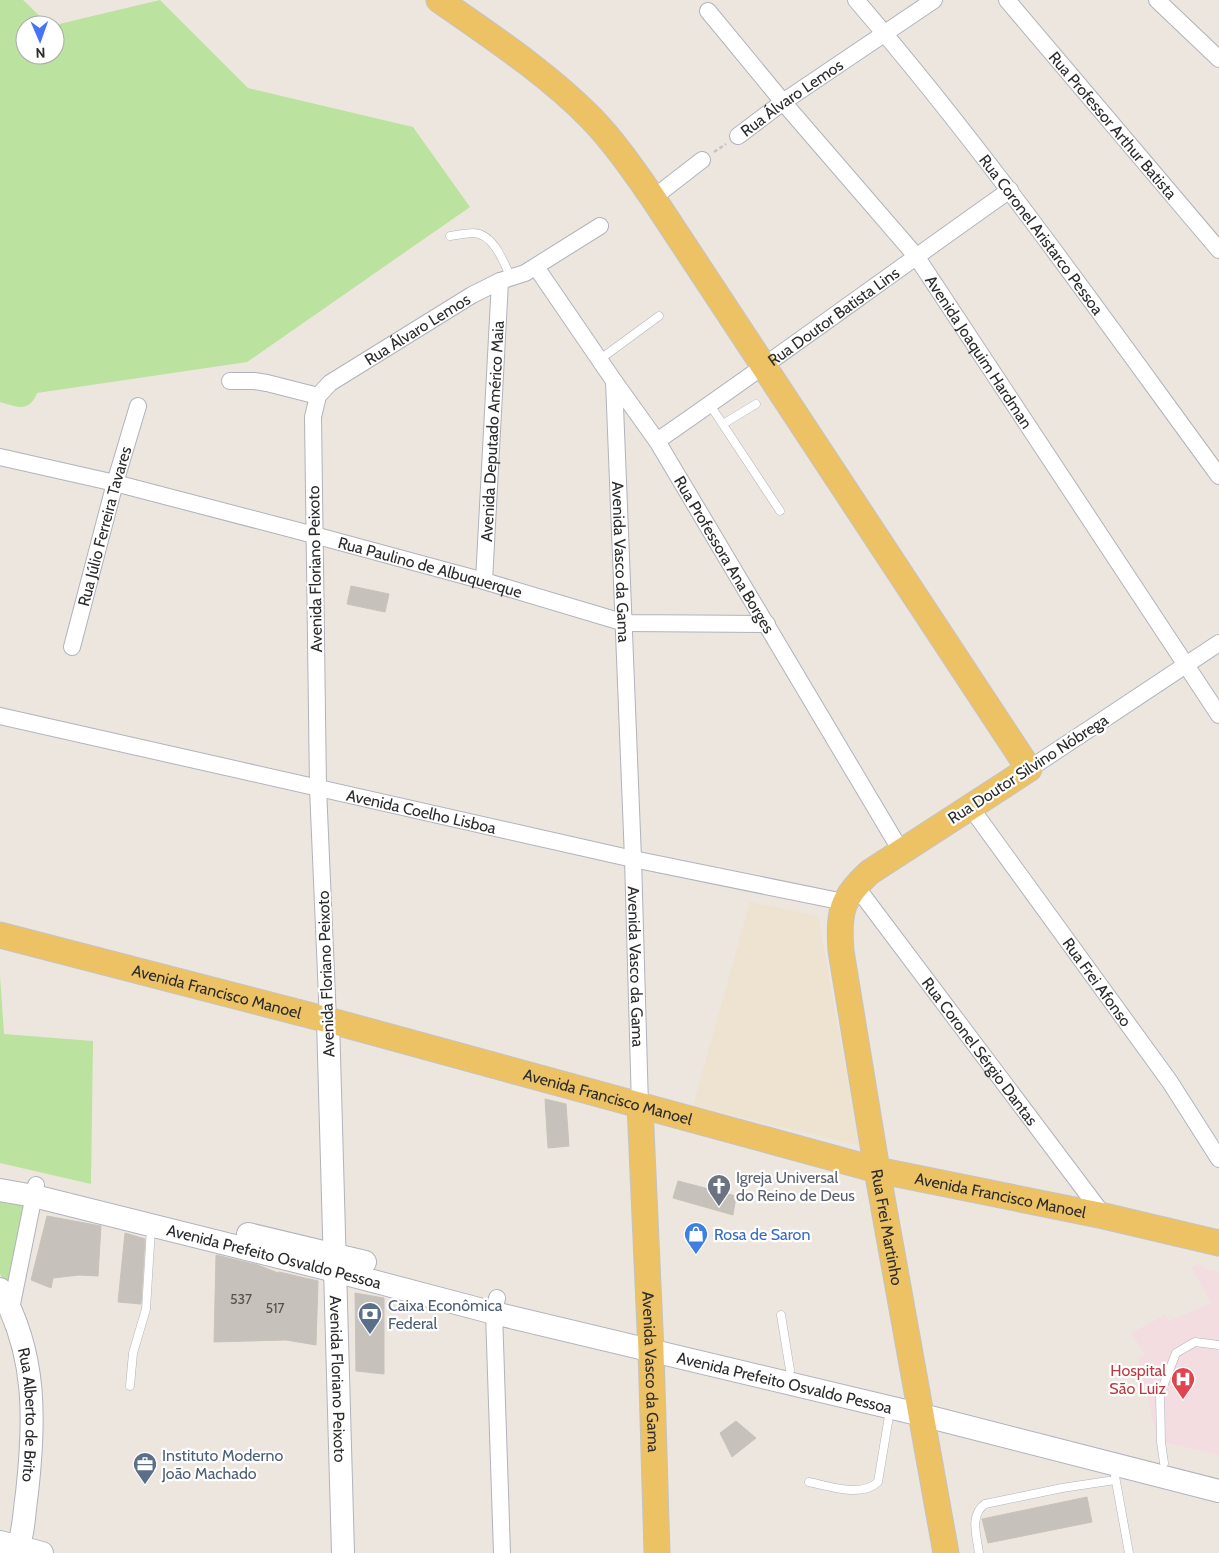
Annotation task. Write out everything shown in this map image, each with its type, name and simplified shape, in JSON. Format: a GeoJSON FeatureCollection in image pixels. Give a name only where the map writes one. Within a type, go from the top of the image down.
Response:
{"type":"FeatureCollection","features":[{"type":"Feature","properties":{"kind":"main road"},"geometry":{"type":"LineString","coordinates":[[439,0],[504,45],[563,91],[593,120],[626,160],[653,198],[1029,770]]}},
{"type":"Feature","properties":{"kind":"main road","name":"Rua Doutor Silvino Nóbrega"},"geometry":{"type":"LineString","coordinates":[[850,894],[870,872],[901,850],[1029,770]]}},
{"type":"Feature","properties":{"kind":"main road","name":"Rua Frei Martinho"},"geometry":{"type":"LineString","coordinates":[[850,894],[839,928],[841,951],[877,1170],[946,1553]]}},
{"type":"Feature","properties":{"kind":"main road","name":"Avenida Francisco Manoel"},"geometry":{"type":"LineString","coordinates":[[0,935],[328,1020],[877,1170],[1104,1216],[1219,1243]]}},
{"type":"Feature","properties":{"kind":"main road","name":"Avenida Vasco da Gama"},"geometry":{"type":"LineString","coordinates":[[640,1106],[657,1553]]}},
{"type":"Feature","properties":{"kind":"street","name":"Rua Coronel Aristarco Pessoa"},"geometry":{"type":"LineString","coordinates":[[856,0],[1010,190],[1219,476]]}},
{"type":"Feature","properties":{"kind":"street","name":"Rua Álvaro Lemos"},"geometry":{"type":"LineString","coordinates":[[738,136],[783,102],[934,0]]}},
{"type":"Feature","properties":{"kind":"street","name":"Rua Professor Arthur Batista"},"geometry":{"type":"LineString","coordinates":[[1007,0],[1219,250]]}},
{"type":"Feature","properties":{"kind":"street"},"geometry":{"type":"LineString","coordinates":[[1157,0],[1219,59]]}},
{"type":"Feature","properties":{"kind":"street","name":"Avenida Joaquim Hardman"},"geometry":{"type":"LineString","coordinates":[[708,11],[783,102],[916,256],[1219,716]]}},
{"type":"Feature","properties":{"kind":"street"},"geometry":{"type":"LineString","coordinates":[[653,198],[702,160]]}},
{"type":"Feature","properties":{"kind":"street","name":"Rua Doutor Batista Lins"},"geometry":{"type":"LineString","coordinates":[[657,441],[764,367],[1010,190]]}},
{"type":"Feature","properties":{"kind":"street","name":"Rua Álvaro Lemos"},"geometry":{"type":"LineString","coordinates":[[318,396],[330,383],[472,295],[536,267],[600,226]]}},
{"type":"Feature","properties":{"kind":"street","name":"Rua Professora Ana Borges"},"geometry":{"type":"LineString","coordinates":[[536,267],[657,441],[901,850]]}},
{"type":"Feature","properties":{"kind":"street","name":"Avenida Deputado Américo Maia"},"geometry":{"type":"LineString","coordinates":[[484,581],[506,279]]}},
{"type":"Feature","properties":{"kind":"street"},"geometry":{"type":"LineString","coordinates":[[230,381],[268,383],[318,396]]}},
{"type":"Feature","properties":{"kind":"street","name":"Avenida Vasco da Gama"},"geometry":{"type":"LineString","coordinates":[[614,381],[633,859],[640,1106]]}},
{"type":"Feature","properties":{"kind":"street","name":"Avenida Floriano Peixoto"},"geometry":{"type":"LineString","coordinates":[[318,396],[313,417],[318,788],[328,1020],[343,1553]]}},
{"type":"Feature","properties":{"kind":"street","name":"Rua Júlio Ferreira Tavares"},"geometry":{"type":"LineString","coordinates":[[72,647],[115,483],[138,406]]}},
{"type":"Feature","properties":{"kind":"street","name":"Rua Paulino de Albuquerque"},"geometry":{"type":"LineString","coordinates":[[0,456],[115,483],[314,535],[484,581],[624,623],[767,624]]}},
{"type":"Feature","properties":{"kind":"street","name":"Rua Doutor Silvino Nóbrega"},"geometry":{"type":"LineString","coordinates":[[1029,770],[1219,643]]}},
{"type":"Feature","properties":{"kind":"street","name":"Avenida Coelho Lisboa"},"geometry":{"type":"LineString","coordinates":[[0,716],[633,859],[850,894]]}},
{"type":"Feature","properties":{"kind":"street","name":"Rua Frei Afonso"},"geometry":{"type":"LineString","coordinates":[[971,808],[1170,1082],[1219,1159]]}},
{"type":"Feature","properties":{"kind":"street","name":"Rua Coronel Sérgio Dantas"},"geometry":{"type":"LineString","coordinates":[[850,894],[1104,1216]]}},
{"type":"Feature","properties":{"kind":"street","name":"Avenida Prefeito Osvaldo Pessoa"},"geometry":{"type":"LineString","coordinates":[[0,1176],[35,1191],[151,1226],[335,1262],[890,1408],[920,1408],[1219,1478]]}},
{"type":"Feature","properties":{"kind":"street","name":"Avenida Prefeito Osvaldo Pessoa"},"geometry":{"type":"LineString","coordinates":[[0,1190],[35,1191],[283,1251]]}},
{"type":"Feature","properties":{"kind":"street"},"geometry":{"type":"LineString","coordinates":[[11,1309],[35,1191]]}},
{"type":"Feature","properties":{"kind":"street","name":"Rua Alberto de Brito"},"geometry":{"type":"LineString","coordinates":[[0,1289],[18,1326],[28,1365],[31,1401],[32,1435],[30,1466],[12,1547]]}},
{"type":"Feature","properties":{"kind":"street"},"geometry":{"type":"LineString","coordinates":[[496,1305],[502,1553]]}},
{"type":"Feature","properties":{"kind":"street","name":"Avenida Prefeito Osvaldo Pessoa"},"geometry":{"type":"LineString","coordinates":[[650,1344],[790,1370],[920,1408],[1114,1472],[1219,1491]]}},
{"type":"Feature","properties":{"kind":"street"},"geometry":{"type":"LineString","coordinates":[[12,1547],[42,1553]]}},
{"type":"Feature","properties":{"kind":"lane"},"geometry":{"type":"LineString","coordinates":[[450,236],[476,233],[488,238],[500,256],[506,279]]}},
{"type":"Feature","properties":{"kind":"lane"},"geometry":{"type":"LineString","coordinates":[[599,360],[659,316]]}},
{"type":"Feature","properties":{"kind":"lane"},"geometry":{"type":"LineString","coordinates":[[723,424],[756,404]]}},
{"type":"Feature","properties":{"kind":"lane"},"geometry":{"type":"LineString","coordinates":[[710,405],[780,512]]}},
{"type":"Feature","properties":{"kind":"lane"},"geometry":{"type":"LineString","coordinates":[[130,1386],[133,1352],[146,1309],[151,1226]]}},
{"type":"Feature","properties":{"kind":"lane"},"geometry":{"type":"LineString","coordinates":[[781,1316],[790,1370]]}},
{"type":"Feature","properties":{"kind":"lane"},"geometry":{"type":"LineString","coordinates":[[1164,1464],[1161,1442],[1160,1394],[1176,1353],[1195,1342],[1219,1345]]}},
{"type":"Feature","properties":{"kind":"lane"},"geometry":{"type":"LineString","coordinates":[[809,1482],[850,1490],[872,1488],[878,1482],[890,1408]]}},
{"type":"Feature","properties":{"kind":"lane"},"geometry":{"type":"LineString","coordinates":[[979,1553],[975,1524],[976,1514],[985,1504],[1062,1488],[1114,1472],[1129,1553]]}},
{"type":"Feature","properties":{"kind":"path","name":"Rua Álvaro Lemos"},"geometry":{"type":"LineString","coordinates":[[702,160],[738,136]]}},
{"type":"Feature","properties":{"kind":"shaded area"},"geometry":{"type":"Polygon","coordinates":[[[750,902],[818,916],[859,1145],[693,1106],[750,902]]]}},
{"type":"Feature","properties":{"kind":"shaded area","name":"Hospital São Luiz"},"geometry":{"type":"Polygon","coordinates":[[[1200,1263],[1206,1269],[1219,1272],[1219,1455],[1158,1441],[1138,1358],[1145,1355],[1131,1333],[1165,1315],[1169,1321],[1211,1303],[1191,1267],[1200,1263]]]}},
{"type":"Feature","properties":{"kind":"green space"},"geometry":{"type":"Polygon","coordinates":[[[0,0],[23,0],[39,15],[15,15],[15,65],[65,65],[65,23],[160,0],[248,88],[413,127],[470,207],[247,362],[37,393],[30,404],[22,407],[0,402],[0,0]]]}},
{"type":"Feature","properties":{"kind":"green space"},"geometry":{"type":"Polygon","coordinates":[[[0,976],[4,1034],[93,1041],[91,1184],[0,1163],[0,976]]]}},
{"type":"Feature","properties":{"kind":"green space"},"geometry":{"type":"Polygon","coordinates":[[[0,1194],[28,1201],[15,1282],[5,1283],[0,1274],[0,1194]]]}},
{"type":"Feature","properties":{"kind":"building"},"geometry":{"type":"Polygon","coordinates":[[[351,586],[389,594],[385,612],[347,604],[351,586]]]}},
{"type":"Feature","properties":{"kind":"building"},"geometry":{"type":"Polygon","coordinates":[[[545,1099],[566,1104],[569,1146],[548,1148],[545,1099]]]}},
{"type":"Feature","properties":{"kind":"building","name":"Igreja Universal do Reino de Deus"},"geometry":{"type":"Polygon","coordinates":[[[678,1181],[736,1196],[733,1215],[673,1198],[678,1181]]]}},
{"type":"Feature","properties":{"kind":"building"},"geometry":{"type":"Polygon","coordinates":[[[47,1216],[101,1226],[98,1276],[79,1275],[53,1278],[51,1288],[31,1280],[47,1216]]]}},
{"type":"Feature","properties":{"kind":"building"},"geometry":{"type":"Polygon","coordinates":[[[125,1233],[145,1239],[141,1304],[118,1302],[125,1233]]]}},
{"type":"Feature","properties":{"kind":"building"},"geometry":{"type":"Polygon","coordinates":[[[216,1255],[258,1265],[278,1273],[318,1281],[316,1345],[286,1340],[214,1342],[216,1255]]]}},
{"type":"Feature","properties":{"kind":"building","name":"Caixa Econômica Federal"},"geometry":{"type":"Polygon","coordinates":[[[355,1293],[384,1298],[384,1374],[356,1371],[355,1293]]]}},
{"type":"Feature","properties":{"kind":"building"},"geometry":{"type":"Polygon","coordinates":[[[736,1421],[756,1438],[732,1457],[720,1433],[736,1421]]]}},
{"type":"Feature","properties":{"kind":"building"},"geometry":{"type":"Polygon","coordinates":[[[1087,1497],[1092,1522],[988,1543],[982,1519],[1087,1497]]]}},
{"type":"Feature","properties":{"kind":"place","name":"Igreja Universal do Reino de Deus"},"geometry":{"type":"Point","coordinates":[719,1207]}},
{"type":"Feature","properties":{"kind":"place","name":"Rosa de Saron"},"geometry":{"type":"Point","coordinates":[696,1255]}},
{"type":"Feature","properties":{"kind":"place","name":"Caixa Econômica Federal"},"geometry":{"type":"Point","coordinates":[370,1335]}},
{"type":"Feature","properties":{"kind":"place","name":"Hospital São Luiz"},"geometry":{"type":"Point","coordinates":[1183,1400]}},
{"type":"Feature","properties":{"kind":"place","name":"Instituto Moderno João Machado"},"geometry":{"type":"Point","coordinates":[145,1485]}}]}
